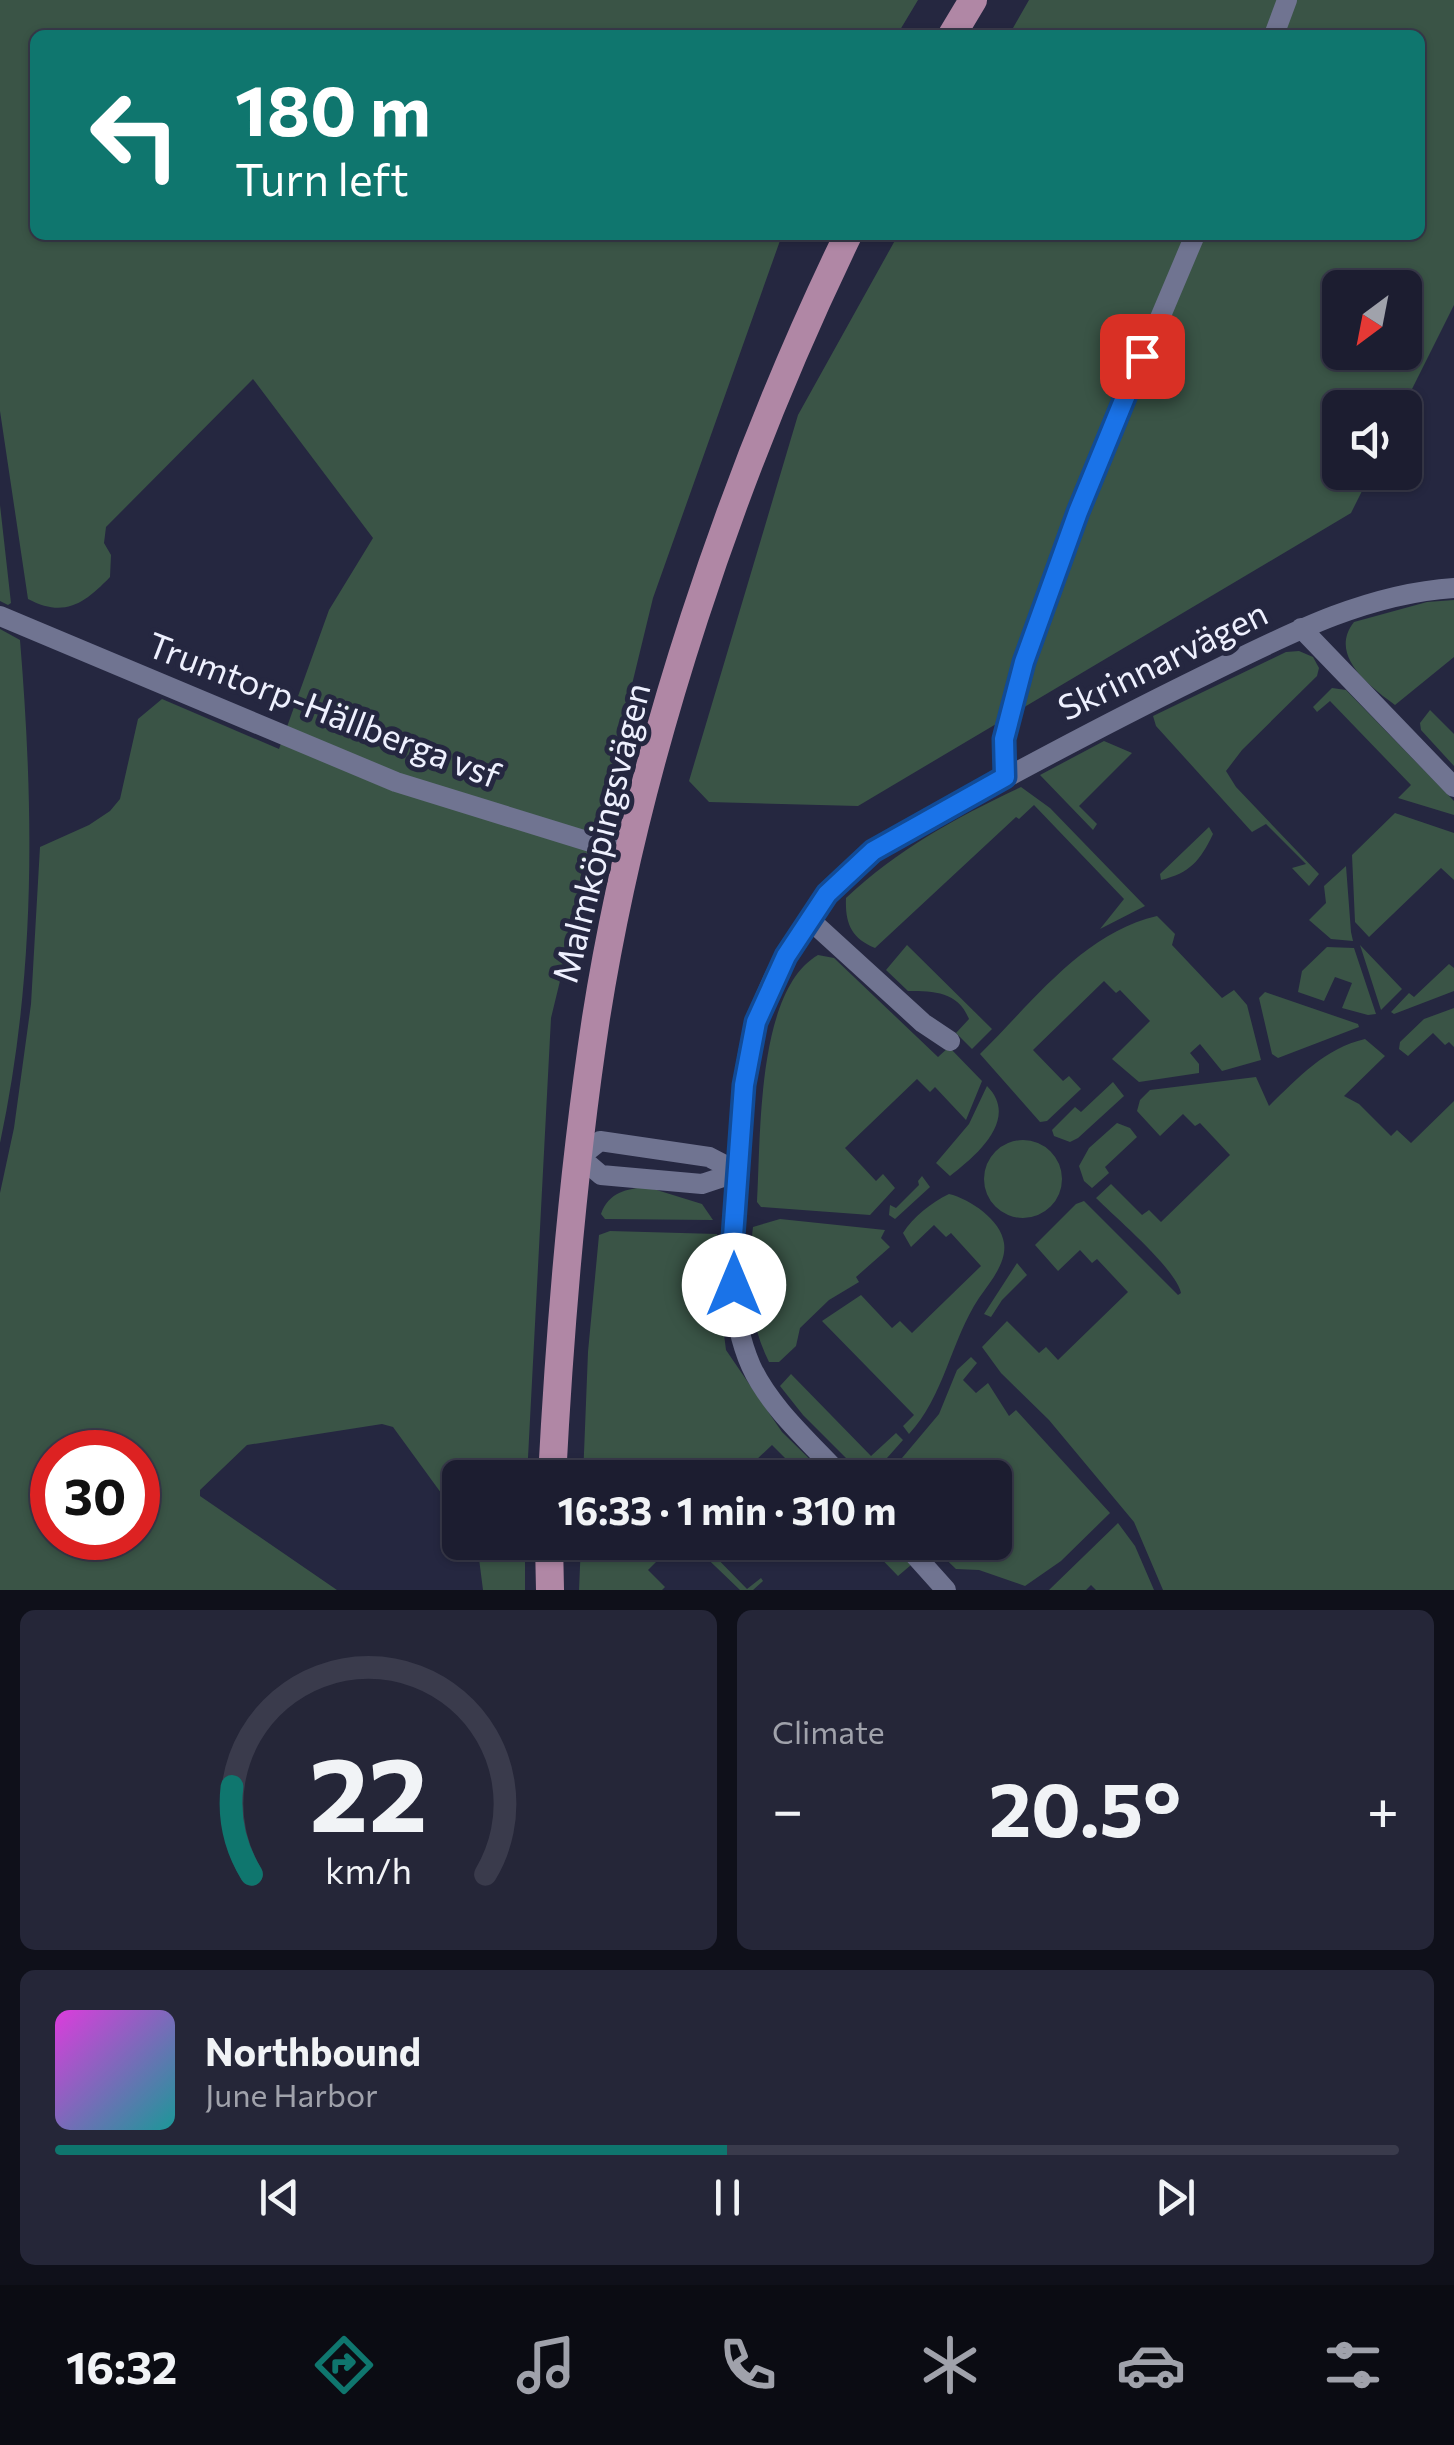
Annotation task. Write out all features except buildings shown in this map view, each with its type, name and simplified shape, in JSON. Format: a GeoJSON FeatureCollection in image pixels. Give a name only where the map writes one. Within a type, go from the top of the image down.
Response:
{"type":"FeatureCollection","features":[{"type":"Feature","properties":{"kind":"main road"},"geometry":{"type":"LineString","coordinates":[[955,30],[973,0]]}},
{"type":"Feature","properties":{"kind":"main road","name":"Malmköpingsvägen"},"geometry":{"type":"LineString","coordinates":[[553,1460],[565,1285],[596,1018],[629,854],[669,705],[716,558],[784,377],[846,240]]}},
{"type":"Feature","properties":{"kind":"main road"},"geometry":{"type":"LineString","coordinates":[[549,1560],[550,1590]]}},
{"type":"Feature","properties":{"kind":"street"},"geometry":{"type":"LineString","coordinates":[[1276,30],[1287,0]]}},
{"type":"Feature","properties":{"kind":"street"},"geometry":{"type":"LineString","coordinates":[[1005,777],[1004,739],[1031,643],[1078,512],[1193,240]]}},
{"type":"Feature","properties":{"kind":"street","name":"Skrinnarvägen"},"geometry":{"type":"LineString","coordinates":[[827,1460],[767,1392],[752,1369],[741,1337],[731,1264],[744,1085],[756,1022],[778,971],[810,920],[836,884],[873,851],[1005,777],[1301,628],[1365,604],[1425,590],[1454,588]]}},
{"type":"Feature","properties":{"kind":"street","name":"Trumtorp-Hällberga vsf"},"geometry":{"type":"LineString","coordinates":[[0,616],[396,782],[629,854]]}},
{"type":"Feature","properties":{"kind":"street","name":"Skrinnarvägen"},"geometry":{"type":"LineString","coordinates":[[1301,628],[1454,787]]}},
{"type":"Feature","properties":{"kind":"street"},"geometry":{"type":"LineString","coordinates":[[810,920],[923,1023],[950,1041]]}},
{"type":"Feature","properties":{"kind":"street"},"geometry":{"type":"LineString","coordinates":[[600,1141],[709,1156],[738,1172],[702,1184],[600,1175],[580,1157],[600,1141]]}},
{"type":"Feature","properties":{"kind":"street"},"geometry":{"type":"LineString","coordinates":[[918,1560],[946,1590]]}},
{"type":"Feature","properties":{"kind":"green space"},"geometry":{"type":"Polygon","coordinates":[[[0,0],[918,0],[900,30],[30,30],[30,240],[780,240],[653,598],[551,1018],[528,1460],[442,1460],[442,1494],[393,1427],[382,1424],[247,1445],[200,1490],[200,1496],[337,1590],[0,1590],[0,1193],[14,1128],[31,1004],[40,847],[89,825],[120,799],[138,719],[162,699],[279,749],[329,610],[373,538],[253,379],[106,527],[104,543],[111,555],[110,577],[73,605],[41,605],[28,599],[0,411],[0,0]]]}},
{"type":"Feature","properties":{"kind":"green space"},"geometry":{"type":"Polygon","coordinates":[[[1029,0],[1454,0],[1454,305],[1422,369],[1422,270],[1322,270],[1322,370],[1422,370],[1412,390],[1322,390],[1322,490],[1362,490],[1351,513],[858,806],[709,802],[689,781],[798,415],[895,240],[1425,240],[1425,30],[1012,30],[1029,0]]]}},
{"type":"Feature","properties":{"kind":"green space"},"geometry":{"type":"Polygon","coordinates":[[[0,505],[11,603],[8,605],[0,601],[0,505]]]}},
{"type":"Feature","properties":{"kind":"green space"},"geometry":{"type":"Polygon","coordinates":[[[1454,600],[1454,657],[1395,705],[1355,669],[1346,646],[1354,622],[1427,602],[1454,600]]]}},
{"type":"Feature","properties":{"kind":"green space"},"geometry":{"type":"Polygon","coordinates":[[[0,629],[20,640],[28,767],[29,892],[20,1017],[0,1143],[0,629]]]}},
{"type":"Feature","properties":{"kind":"green space"},"geometry":{"type":"Polygon","coordinates":[[[1299,651],[1313,657],[1319,668],[1317,676],[1226,771],[1236,787],[1319,874],[1309,886],[1292,868],[1306,864],[1266,824],[1252,832],[1156,726],[1153,716],[1286,652],[1299,651]]]}},
{"type":"Feature","properties":{"kind":"green space"},"geometry":{"type":"Polygon","coordinates":[[[1332,688],[1346,690],[1454,801],[1454,815],[1398,798],[1411,785],[1330,701],[1317,712],[1313,707],[1332,688]]]}},
{"type":"Feature","properties":{"kind":"green space"},"geometry":{"type":"Polygon","coordinates":[[[1430,710],[1454,734],[1454,766],[1421,730],[1420,723],[1430,710]]]}},
{"type":"Feature","properties":{"kind":"green space"},"geometry":{"type":"Polygon","coordinates":[[[1104,741],[1132,753],[1079,806],[1097,824],[1093,830],[1040,775],[1104,741]]]}},
{"type":"Feature","properties":{"kind":"green space"},"geometry":{"type":"Polygon","coordinates":[[[1021,787],[1050,808],[1145,906],[1100,929],[1124,899],[1034,805],[1019,819],[1016,817],[875,948],[855,934],[848,922],[846,898],[866,880],[929,835],[1021,787]]]}},
{"type":"Feature","properties":{"kind":"green space"},"geometry":{"type":"Polygon","coordinates":[[[1395,813],[1454,833],[1454,880],[1441,868],[1369,937],[1355,922],[1352,855],[1395,813]]]}},
{"type":"Feature","properties":{"kind":"green space"},"geometry":{"type":"Polygon","coordinates":[[[1209,827],[1213,834],[1198,859],[1180,874],[1161,880],[1160,874],[1209,827]]]}},
{"type":"Feature","properties":{"kind":"green space"},"geometry":{"type":"Polygon","coordinates":[[[1346,866],[1353,941],[1331,939],[1309,920],[1326,903],[1324,886],[1346,866]]]}},
{"type":"Feature","properties":{"kind":"green space"},"geometry":{"type":"Polygon","coordinates":[[[1157,916],[1175,934],[1172,945],[1222,998],[1234,990],[1247,1005],[1261,1060],[1222,1071],[1200,1044],[1190,1053],[1199,1064],[1199,1073],[1139,1082],[1112,1059],[1150,1021],[1120,990],[1116,993],[1104,981],[1033,1050],[1063,1081],[1069,1076],[1081,1089],[1047,1121],[1040,1122],[980,1054],[1082,954],[1130,925],[1157,916]]]}},
{"type":"Feature","properties":{"kind":"green space"},"geometry":{"type":"Polygon","coordinates":[[[907,945],[992,1029],[972,1049],[956,1033],[969,1019],[959,1003],[936,993],[908,991],[886,970],[907,945]]]}},
{"type":"Feature","properties":{"kind":"green space"},"geometry":{"type":"Polygon","coordinates":[[[1360,945],[1402,989],[1381,1010],[1360,945]]]}},
{"type":"Feature","properties":{"kind":"green space"},"geometry":{"type":"Polygon","coordinates":[[[1327,947],[1354,948],[1376,1014],[1342,1008],[1352,983],[1335,977],[1324,1001],[1298,992],[1302,971],[1327,947]]]}},
{"type":"Feature","properties":{"kind":"green space"},"geometry":{"type":"Polygon","coordinates":[[[818,955],[834,958],[938,1057],[949,1047],[982,1081],[966,1120],[935,1087],[930,1092],[917,1079],[845,1148],[876,1181],[883,1174],[895,1188],[870,1215],[761,1207],[757,1202],[762,1105],[773,1032],[783,1000],[798,973],[818,955]]]}},
{"type":"Feature","properties":{"kind":"green space"},"geometry":{"type":"Polygon","coordinates":[[[1449,964],[1454,968],[1454,991],[1391,1012],[1409,993],[1414,997],[1449,964]]]}},
{"type":"Feature","properties":{"kind":"green space"},"geometry":{"type":"Polygon","coordinates":[[[1265,992],[1359,1027],[1278,1058],[1272,1054],[1259,998],[1265,992]]]}},
{"type":"Feature","properties":{"kind":"green space"},"geometry":{"type":"Polygon","coordinates":[[[1454,1008],[1454,1047],[1449,1042],[1445,1045],[1433,1033],[1408,1056],[1399,1049],[1400,1042],[1424,1019],[1454,1008]]]}},
{"type":"Feature","properties":{"kind":"green space"},"geometry":{"type":"Polygon","coordinates":[[[1365,1039],[1385,1056],[1344,1096],[1359,1104],[1391,1136],[1397,1130],[1411,1143],[1454,1101],[1454,1590],[1163,1590],[1134,1522],[982,1347],[1007,1321],[1039,1353],[1046,1347],[1058,1360],[1128,1292],[1097,1259],[1092,1263],[1080,1250],[1058,1271],[1035,1245],[1076,1204],[1084,1201],[1178,1295],[1181,1293],[1157,1258],[1096,1198],[1111,1184],[1142,1215],[1149,1210],[1161,1222],[1230,1155],[1200,1123],[1195,1126],[1183,1114],[1160,1136],[1137,1111],[1140,1100],[1150,1090],[1256,1077],[1269,1106],[1325,1057],[1365,1039]]]}},
{"type":"Feature","properties":{"kind":"green space"},"geometry":{"type":"Polygon","coordinates":[[[1113,1082],[1124,1096],[1078,1138],[1070,1142],[1054,1136],[1052,1130],[1075,1107],[1081,1112],[1113,1082]]]}},
{"type":"Feature","properties":{"kind":"green space"},"geometry":{"type":"Polygon","coordinates":[[[987,1086],[996,1099],[997,1124],[982,1147],[950,1176],[936,1163],[969,1124],[987,1086]]]}},
{"type":"Feature","properties":{"kind":"green space"},"geometry":{"type":"Polygon","coordinates":[[[1117,1123],[1130,1128],[1137,1137],[1105,1167],[1109,1173],[1092,1188],[1084,1181],[1079,1166],[1089,1148],[1117,1123]]]}},
{"type":"Feature","properties":{"kind":"green space"},"geometry":{"type":"Polygon","coordinates":[[[1023,1140],[1038,1143],[1050,1152],[1059,1164],[1059,1194],[1050,1206],[1038,1215],[1023,1218],[1008,1215],[996,1206],[987,1194],[984,1179],[987,1164],[996,1152],[1008,1143],[1023,1140]]]}},
{"type":"Feature","properties":{"kind":"green space"},"geometry":{"type":"Polygon","coordinates":[[[922,1176],[930,1187],[895,1219],[889,1215],[890,1205],[896,1208],[919,1185],[922,1176]]]}},
{"type":"Feature","properties":{"kind":"green space"},"geometry":{"type":"Polygon","coordinates":[[[647,1187],[702,1204],[713,1220],[605,1219],[601,1214],[619,1193],[647,1187]]]}},
{"type":"Feature","properties":{"kind":"green space"},"geometry":{"type":"Polygon","coordinates":[[[949,1194],[975,1206],[997,1226],[1004,1243],[1003,1258],[969,1314],[931,1403],[909,1434],[903,1426],[914,1415],[822,1321],[861,1295],[892,1328],[900,1321],[912,1333],[981,1266],[951,1233],[946,1237],[934,1225],[911,1247],[903,1233],[923,1210],[949,1194]]]}},
{"type":"Feature","properties":{"kind":"green space"},"geometry":{"type":"Polygon","coordinates":[[[780,1219],[885,1230],[881,1238],[890,1247],[856,1277],[859,1282],[829,1300],[800,1328],[796,1346],[779,1362],[769,1362],[753,1313],[751,1245],[753,1227],[780,1219]]]}},
{"type":"Feature","properties":{"kind":"green space"},"geometry":{"type":"Polygon","coordinates":[[[610,1231],[717,1234],[716,1271],[726,1350],[782,1432],[811,1460],[787,1460],[772,1445],[756,1460],[584,1460],[588,1352],[599,1235],[610,1231]]]}},
{"type":"Feature","properties":{"kind":"green space"},"geometry":{"type":"Polygon","coordinates":[[[1017,1263],[1027,1275],[991,1317],[984,1314],[1017,1263]]]}},
{"type":"Feature","properties":{"kind":"green space"},"geometry":{"type":"Polygon","coordinates":[[[971,1357],[977,1363],[963,1380],[976,1393],[988,1383],[1009,1416],[1016,1410],[1110,1513],[1061,1561],[1025,1586],[979,1570],[956,1569],[947,1560],[1012,1560],[1012,1460],[900,1460],[939,1414],[957,1370],[971,1357]]]}},
{"type":"Feature","properties":{"kind":"green space"},"geometry":{"type":"Polygon","coordinates":[[[791,1374],[871,1456],[896,1433],[903,1440],[885,1460],[848,1460],[780,1386],[791,1374]]]}},
{"type":"Feature","properties":{"kind":"green space"},"geometry":{"type":"Polygon","coordinates":[[[1118,1523],[1135,1546],[1154,1590],[1096,1590],[1091,1585],[1086,1590],[1049,1590],[1118,1523]]]}},
{"type":"Feature","properties":{"kind":"green space"},"geometry":{"type":"Polygon","coordinates":[[[479,1560],[525,1560],[525,1590],[483,1590],[479,1560]]]}},
{"type":"Feature","properties":{"kind":"green space"},"geometry":{"type":"Polygon","coordinates":[[[580,1560],[658,1560],[648,1570],[665,1587],[662,1590],[579,1590],[580,1560]]]}},
{"type":"Feature","properties":{"kind":"green space"},"geometry":{"type":"Polygon","coordinates":[[[709,1560],[719,1560],[747,1589],[761,1578],[763,1581],[753,1590],[740,1590],[709,1560]]]}},
{"type":"Feature","properties":{"kind":"green space"},"geometry":{"type":"Polygon","coordinates":[[[882,1560],[906,1560],[911,1565],[898,1576],[882,1560]]]}},
{"type":"Feature","properties":{"kind":"route"},"geometry":{"type":"LineString","coordinates":[[734,1285],[731,1264],[744,1085],[756,1022],[770,987],[827,894],[845,875],[873,851],[1005,777],[1004,739],[1024,662],[1078,512],[1142,356]]}}]}
